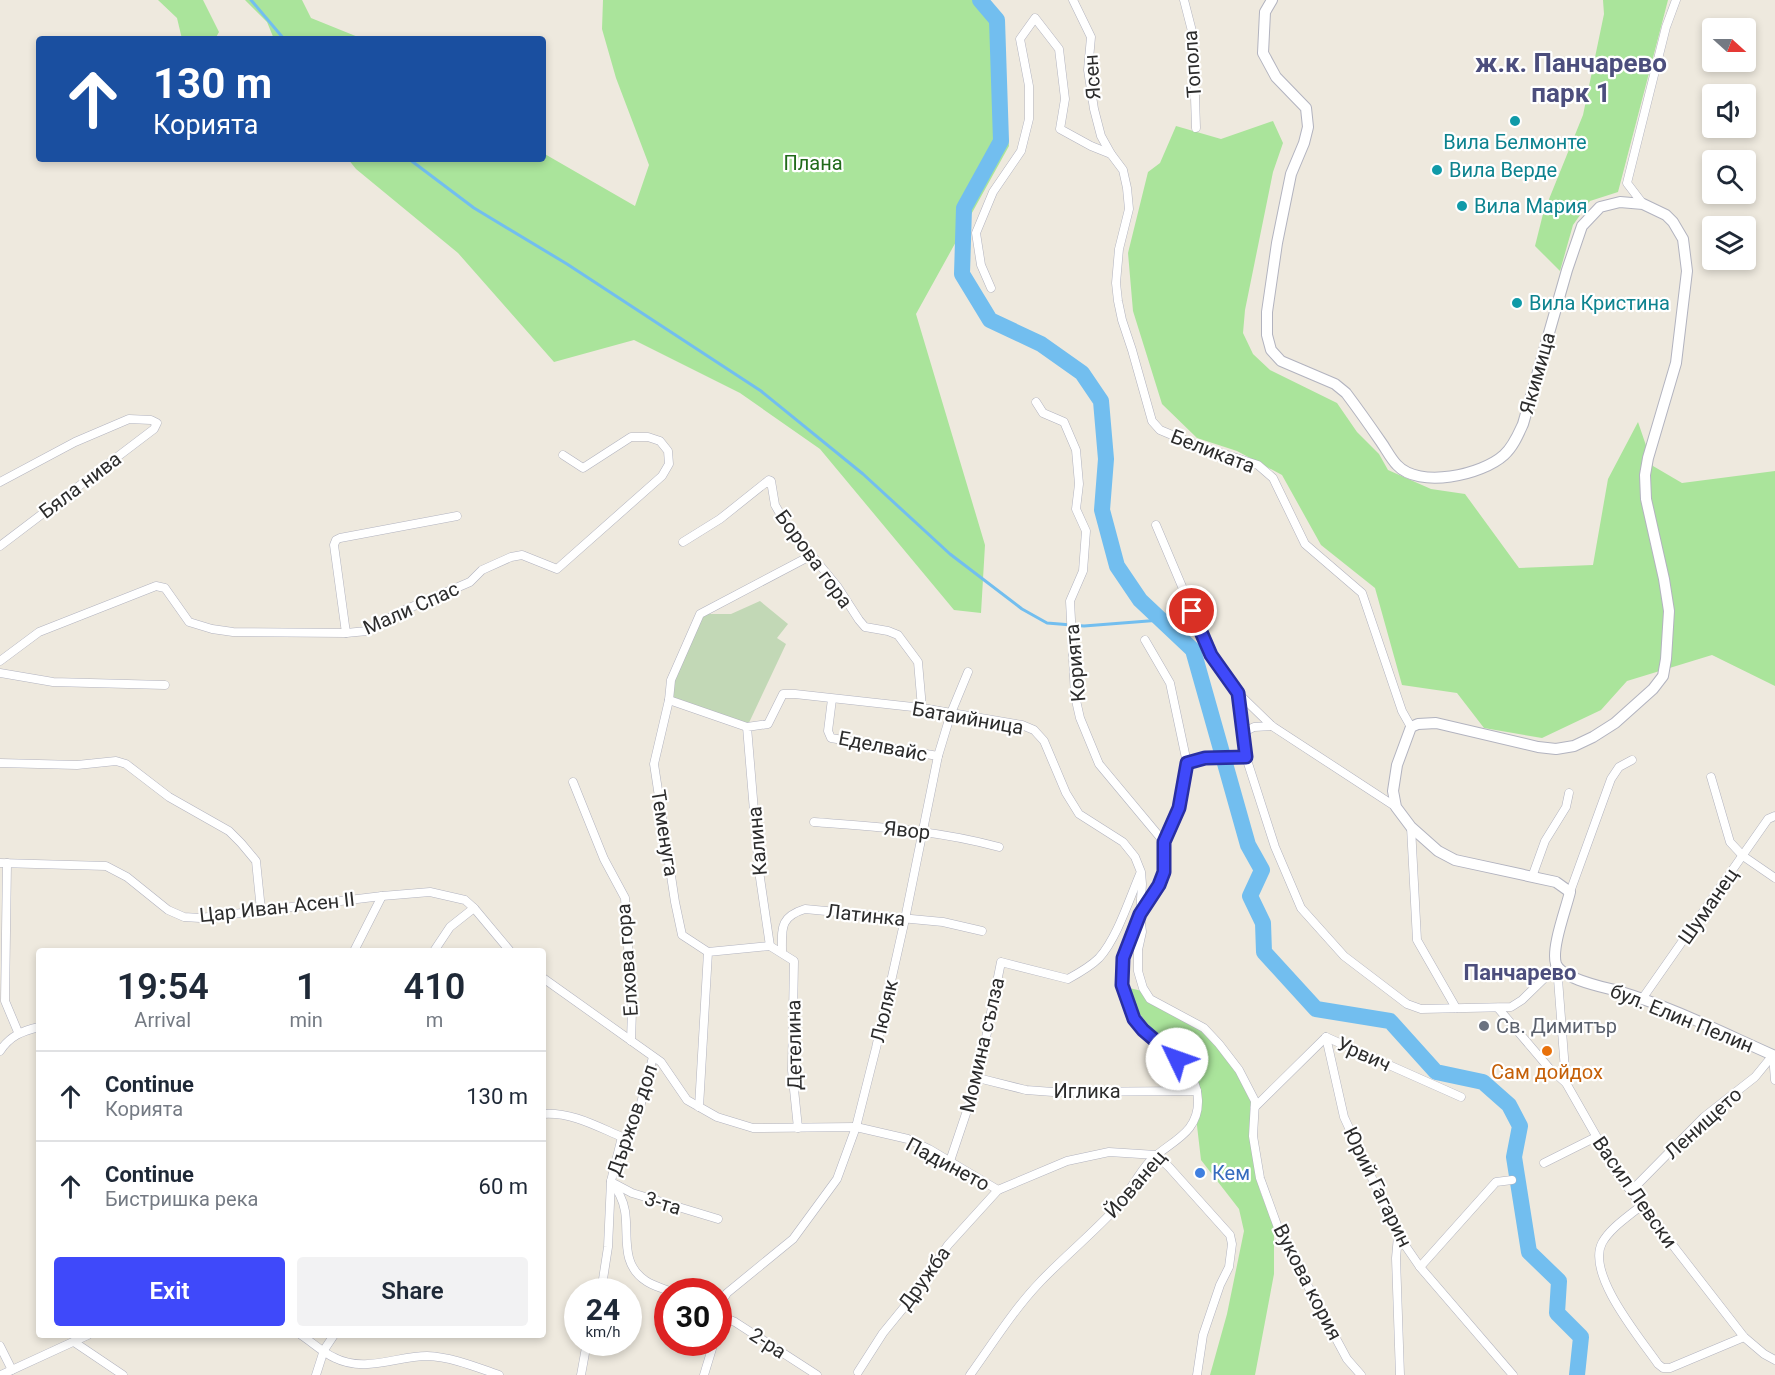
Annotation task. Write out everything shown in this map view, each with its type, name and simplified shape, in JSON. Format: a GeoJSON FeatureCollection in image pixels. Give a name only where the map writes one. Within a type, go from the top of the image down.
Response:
{"type":"FeatureCollection","features":[{"type":"Feature","properties":{"kind":"street","name":"Ясен"},"geometry":{"type":"LineString","coordinates":[[1073,0],[1091,37],[1088,70],[1094,109],[1101,136],[1111,154]]}},
{"type":"Feature","properties":{"kind":"street","name":"Топола"},"geometry":{"type":"LineString","coordinates":[[1184,0],[1193,34],[1196,128]]}},
{"type":"Feature","properties":{"kind":"street","name":"Якимица"},"geometry":{"type":"LineString","coordinates":[[1272,0],[1265,12],[1263,53],[1276,77],[1306,108],[1308,127],[1291,174],[1277,243],[1267,312],[1267,335],[1271,350],[1281,361],[1335,384],[1346,393],[1398,466],[1414,475],[1428,479],[1467,473],[1488,466],[1504,455],[1523,424],[1567,270],[1582,226],[1600,207],[1620,202],[1643,204],[1666,215],[1683,239],[1688,271],[1676,363],[1645,475],[1646,499],[1669,611],[1663,676],[1653,689],[1615,723],[1574,746],[1556,749],[1538,747],[1436,723],[1418,724],[1412,727]]}},
{"type":"Feature","properties":{"kind":"street"},"geometry":{"type":"LineString","coordinates":[[1643,204],[1627,183],[1663,39],[1676,0]]}},
{"type":"Feature","properties":{"kind":"street"},"geometry":{"type":"LineString","coordinates":[[991,288],[981,265],[976,233],[993,192],[1021,151],[1029,119],[1029,86],[1020,39],[1035,18],[1059,49],[1065,99],[1060,129],[1111,154]]}},
{"type":"Feature","properties":{"kind":"street","name":"Беликата"},"geometry":{"type":"LineString","coordinates":[[1111,154],[1123,170],[1129,209],[1119,249],[1116,283],[1118,301],[1152,422],[1160,430],[1196,446],[1257,465],[1273,478],[1305,544],[1362,593],[1402,711],[1412,727]]}},
{"type":"Feature","properties":{"kind":"street","name":"Корията"},"geometry":{"type":"LineString","coordinates":[[1035,402],[1044,413],[1064,422],[1076,450],[1079,484],[1076,509],[1086,531],[1083,571],[1070,602],[1075,696],[1080,718],[1098,764],[1164,842]]}},
{"type":"Feature","properties":{"kind":"street","name":"Бяла нива"},"geometry":{"type":"LineString","coordinates":[[0,482],[75,442],[129,419],[151,420],[157,423],[154,429],[0,546]]}},
{"type":"Feature","properties":{"kind":"street","name":"Мали Спас"},"geometry":{"type":"LineString","coordinates":[[0,661],[39,633],[156,586],[165,588],[189,622],[212,628],[233,632],[346,633],[367,631],[400,612],[470,582],[482,570],[511,557],[522,555],[557,569],[662,476],[669,464],[668,451],[660,441],[648,437],[631,437],[583,468],[563,455]]}},
{"type":"Feature","properties":{"kind":"street","name":"Борова гора"},"geometry":{"type":"LineString","coordinates":[[683,542],[720,519],[769,480],[775,505],[786,524],[865,627],[898,635],[918,662],[922,708]]}},
{"type":"Feature","properties":{"kind":"street"},"geometry":{"type":"LineString","coordinates":[[346,633],[334,545],[336,540],[457,516]]}},
{"type":"Feature","properties":{"kind":"street"},"geometry":{"type":"LineString","coordinates":[[1156,525],[1211,655],[1238,693],[1272,726],[1396,807],[1411,827],[1438,851],[1455,860],[1556,882],[1570,892]]}},
{"type":"Feature","properties":{"kind":"street","name":"Теменуга"},"geometry":{"type":"LineString","coordinates":[[708,952],[682,935],[654,764],[669,700],[671,680],[700,614],[812,555]]}},
{"type":"Feature","properties":{"kind":"street"},"geometry":{"type":"LineString","coordinates":[[1145,639],[1170,682],[1187,763],[1179,808],[1164,842],[1164,872],[1159,885],[1140,914],[1123,958],[1122,985],[1134,1019],[1143,1030],[1177,1059],[1191,1077],[1197,1091]]}},
{"type":"Feature","properties":{"kind":"street","name":"Люляк"},"geometry":{"type":"LineString","coordinates":[[732,1289],[793,1239],[837,1179],[855,1127],[905,919],[938,756],[951,713],[968,672]]}},
{"type":"Feature","properties":{"kind":"street"},"geometry":{"type":"LineString","coordinates":[[0,673],[53,682],[165,685]]}},
{"type":"Feature","properties":{"kind":"street"},"geometry":{"type":"LineString","coordinates":[[1238,693],[1246,757],[1263,812],[1289,880],[1302,908],[1344,956],[1407,1004],[1421,1009],[1511,1007],[1522,1000],[1557,966]]}},
{"type":"Feature","properties":{"kind":"street","name":"Батаийница"},"geometry":{"type":"LineString","coordinates":[[747,727],[768,724],[783,694],[922,708],[1022,725],[1034,730],[1044,741],[1066,793],[1079,814],[1123,842],[1135,857],[1141,872],[1140,914]]}},
{"type":"Feature","properties":{"kind":"street","name":"Еделвайс"},"geometry":{"type":"LineString","coordinates":[[832,699],[828,731],[831,738],[938,756]]}},
{"type":"Feature","properties":{"kind":"street"},"geometry":{"type":"LineString","coordinates":[[669,700],[747,727]]}},
{"type":"Feature","properties":{"kind":"street"},"geometry":{"type":"LineString","coordinates":[[1244,732],[1254,727],[1272,726]]}},
{"type":"Feature","properties":{"kind":"street","name":"Калина"},"geometry":{"type":"LineString","coordinates":[[747,727],[759,871],[770,946]]}},
{"type":"Feature","properties":{"kind":"street"},"geometry":{"type":"LineString","coordinates":[[1396,807],[1393,791],[1397,765],[1412,727]]}},
{"type":"Feature","properties":{"kind":"street"},"geometry":{"type":"LineString","coordinates":[[1187,763],[1205,758],[1246,757]]}},
{"type":"Feature","properties":{"kind":"street","name":"Васил Левски"},"geometry":{"type":"LineString","coordinates":[[1632,760],[1619,767],[1611,779],[1570,892],[1555,955],[1566,1083],[1619,1176],[1744,1337],[1775,1360]]}},
{"type":"Feature","properties":{"kind":"street"},"geometry":{"type":"LineString","coordinates":[[0,763],[77,765],[116,761],[126,764],[169,797],[229,831],[241,843],[256,861],[261,910]]}},
{"type":"Feature","properties":{"kind":"street"},"geometry":{"type":"LineString","coordinates":[[1711,777],[1730,842],[1743,856],[1775,878]]}},
{"type":"Feature","properties":{"kind":"street","name":"Елхова гора"},"geometry":{"type":"LineString","coordinates":[[573,782],[604,859],[625,898],[632,1011],[631,1041]]}},
{"type":"Feature","properties":{"kind":"street"},"geometry":{"type":"LineString","coordinates":[[1532,878],[1545,841],[1566,807],[1569,793]]}},
{"type":"Feature","properties":{"kind":"street","name":"Шуманец"},"geometry":{"type":"LineString","coordinates":[[1642,999],[1768,819],[1775,816]]}},
{"type":"Feature","properties":{"kind":"street","name":"Явор"},"geometry":{"type":"LineString","coordinates":[[814,822],[923,831],[962,837],[999,847]]}},
{"type":"Feature","properties":{"kind":"street"},"geometry":{"type":"LineString","coordinates":[[1411,827],[1417,940],[1456,1008]]}},
{"type":"Feature","properties":{"kind":"street"},"geometry":{"type":"LineString","coordinates":[[3,863],[4,1001],[18,1032]]}},
{"type":"Feature","properties":{"kind":"street","name":"Цар Иван Асен II"},"geometry":{"type":"LineString","coordinates":[[3,863],[106,866],[127,877],[168,910],[184,916],[201,918],[430,892],[465,900],[507,948]]}},
{"type":"Feature","properties":{"kind":"street","name":"Момина сълза"},"geometry":{"type":"LineString","coordinates":[[950,1161],[978,1078],[1001,962],[1068,979],[1090,967],[1109,944],[1141,872]]}},
{"type":"Feature","properties":{"kind":"street"},"geometry":{"type":"LineString","coordinates":[[356,948],[382,896]]}},
{"type":"Feature","properties":{"kind":"street"},"geometry":{"type":"LineString","coordinates":[[436,948],[450,927],[474,908]]}},
{"type":"Feature","properties":{"kind":"street","name":"Латинка"},"geometry":{"type":"LineString","coordinates":[[782,952],[784,921],[793,913],[805,909],[943,922],[982,931]]}},
{"type":"Feature","properties":{"kind":"street","name":"Вукова кория"},"geometry":{"type":"LineString","coordinates":[[1140,914],[1142,932],[1138,950],[1138,971],[1143,988],[1150,999],[1204,1028],[1220,1044],[1239,1070],[1255,1101],[1254,1136],[1260,1178],[1281,1236],[1347,1359],[1360,1375]]}},
{"type":"Feature","properties":{"kind":"street"},"geometry":{"type":"LineString","coordinates":[[699,1107],[708,952],[770,946],[782,952]]}},
{"type":"Feature","properties":{"kind":"street","name":"Детелина"},"geometry":{"type":"LineString","coordinates":[[782,952],[794,961],[792,1070],[798,1128]]}},
{"type":"Feature","properties":{"kind":"street","name":"бул. Елин Пелин"},"geometry":{"type":"LineString","coordinates":[[1557,966],[1576,979],[1642,999],[1774,1055]]}},
{"type":"Feature","properties":{"kind":"street"},"geometry":{"type":"LineString","coordinates":[[546,980],[653,1057]]}},
{"type":"Feature","properties":{"kind":"street"},"geometry":{"type":"LineString","coordinates":[[1498,1008],[1549,1068],[1566,1083]]}},
{"type":"Feature","properties":{"kind":"street"},"geometry":{"type":"LineString","coordinates":[[0,1051],[4,1044],[18,1032],[36,1028]]}},
{"type":"Feature","properties":{"kind":"street","name":"Урвич"},"geometry":{"type":"LineString","coordinates":[[1255,1107],[1326,1037],[1461,1097]]}},
{"type":"Feature","properties":{"kind":"street","name":"Юрий Гагарин"},"geometry":{"type":"LineString","coordinates":[[1326,1037],[1344,1117],[1398,1235],[1420,1267],[1513,1375]]}},
{"type":"Feature","properties":{"kind":"street"},"geometry":{"type":"LineString","coordinates":[[1774,1055],[1775,1080]]}},
{"type":"Feature","properties":{"kind":"street","name":"Ленището"},"geometry":{"type":"LineString","coordinates":[[1631,1191],[1704,1117],[1755,1077],[1774,1055]]}},
{"type":"Feature","properties":{"kind":"street","name":"Падинето"},"geometry":{"type":"LineString","coordinates":[[653,1057],[661,1062],[687,1100],[717,1117],[753,1128],[855,1127],[908,1139],[998,1190],[1067,1161],[1109,1152],[1156,1155]]}},
{"type":"Feature","properties":{"kind":"street","name":"Държов дол"},"geometry":{"type":"LineString","coordinates":[[604,1278],[608,1247],[611,1181],[622,1137],[630,1134],[639,1111],[653,1057]]}},
{"type":"Feature","properties":{"kind":"street","name":"Иглика"},"geometry":{"type":"LineString","coordinates":[[978,1078],[1026,1090],[1053,1092],[1197,1091]]}},
{"type":"Feature","properties":{"kind":"street","name":"Йованец"},"geometry":{"type":"LineString","coordinates":[[970,1375],[1020,1305],[1041,1280],[1117,1207],[1156,1155],[1186,1133],[1196,1117],[1197,1091]]}},
{"type":"Feature","properties":{"kind":"street"},"geometry":{"type":"LineString","coordinates":[[546,1114],[580,1119],[622,1137]]}},
{"type":"Feature","properties":{"kind":"street"},"geometry":{"type":"LineString","coordinates":[[1544,1163],[1596,1137]]}},
{"type":"Feature","properties":{"kind":"street"},"geometry":{"type":"LineString","coordinates":[[1156,1155],[1230,1235],[1232,1244],[1229,1268],[1220,1285],[1203,1335],[1197,1375]]}},
{"type":"Feature","properties":{"kind":"street"},"geometry":{"type":"LineString","coordinates":[[1420,1267],[1496,1182],[1512,1180]]}},
{"type":"Feature","properties":{"kind":"street"},"geometry":{"type":"LineString","coordinates":[[611,1181],[623,1203],[626,1250],[632,1265],[643,1279],[654,1284]]}},
{"type":"Feature","properties":{"kind":"street","name":"3-та"},"geometry":{"type":"LineString","coordinates":[[611,1181],[632,1193],[718,1219]]}},
{"type":"Feature","properties":{"kind":"street","name":"Дружба"},"geometry":{"type":"LineString","coordinates":[[858,1372],[948,1245],[998,1190]]}},
{"type":"Feature","properties":{"kind":"street"},"geometry":{"type":"LineString","coordinates":[[1642,1205],[1611,1231],[1601,1244],[1598,1262],[1606,1287],[1658,1364],[1663,1368],[1670,1368],[1744,1337]]}},
{"type":"Feature","properties":{"kind":"street"},"geometry":{"type":"LineString","coordinates":[[1398,1235],[1396,1258],[1400,1375]]}},
{"type":"Feature","properties":{"kind":"street","name":"2-ра"},"geometry":{"type":"LineString","coordinates":[[732,1321],[817,1375]]}},
{"type":"Feature","properties":{"kind":"street"},"geometry":{"type":"LineString","coordinates":[[1,1375],[82,1338]]}},
{"type":"Feature","properties":{"kind":"street"},"geometry":{"type":"LineString","coordinates":[[306,1338],[334,1358],[359,1364],[383,1363],[410,1357],[440,1357],[499,1375]]}},
{"type":"Feature","properties":{"kind":"street"},"geometry":{"type":"LineString","coordinates":[[316,1375],[324,1350],[332,1338]]}},
{"type":"Feature","properties":{"kind":"street"},"geometry":{"type":"LineString","coordinates":[[74,1342],[123,1375]]}},
{"type":"Feature","properties":{"kind":"street"},"geometry":{"type":"LineString","coordinates":[[0,1346],[12,1370]]}},
{"type":"Feature","properties":{"kind":"street"},"geometry":{"type":"LineString","coordinates":[[581,1375],[584,1356]]}},
{"type":"Feature","properties":{"kind":"street"},"geometry":{"type":"LineString","coordinates":[[704,1375],[710,1356]]}},
{"type":"Feature","properties":{"kind":"green space"},"geometry":{"type":"Polygon","coordinates":[[[158,0],[203,0],[219,32],[217,36],[181,36],[177,18],[158,0]]]}},
{"type":"Feature","properties":{"kind":"green space"},"geometry":{"type":"Polygon","coordinates":[[[245,0],[302,0],[311,18],[356,36],[273,36],[267,22],[245,0]]]}},
{"type":"Feature","properties":{"kind":"green space","name":"Плана"},"geometry":{"type":"Polygon","coordinates":[[[603,0],[980,0],[997,20],[1009,146],[916,314],[985,545],[981,613],[954,610],[820,449],[740,393],[634,340],[554,362],[458,253],[350,162],[546,162],[546,155],[635,206],[649,165],[616,78],[602,29],[603,0]]]}},
{"type":"Feature","properties":{"kind":"green space"},"geometry":{"type":"Polygon","coordinates":[[[1603,0],[1668,0],[1618,192],[1590,201],[1573,225],[1560,271],[1535,246],[1543,214],[1583,115],[1604,14],[1603,0]]]}},
{"type":"Feature","properties":{"kind":"green space"},"geometry":{"type":"Polygon","coordinates":[[[1273,121],[1283,143],[1273,172],[1245,310],[1243,333],[1253,354],[1270,370],[1337,403],[1357,432],[1379,454],[1388,470],[1431,489],[1465,494],[1519,568],[1593,565],[1608,479],[1638,422],[1653,466],[1682,483],[1775,471],[1775,686],[1712,655],[1627,681],[1601,710],[1542,738],[1484,728],[1457,693],[1402,685],[1375,588],[1321,545],[1282,475],[1237,451],[1197,438],[1162,404],[1133,311],[1128,253],[1148,172],[1160,163],[1176,126],[1221,139],[1273,121]]]}},
{"type":"Feature","properties":{"kind":"green space"},"geometry":{"type":"Polygon","coordinates":[[[760,601],[788,624],[777,638],[786,644],[747,727],[669,700],[671,680],[700,614],[731,614],[760,601]]]}},
{"type":"Feature","properties":{"kind":"green space"},"geometry":{"type":"Polygon","coordinates":[[[1125,987],[1142,991],[1204,1030],[1239,1070],[1255,1101],[1255,1160],[1260,1191],[1274,1227],[1274,1274],[1255,1375],[1210,1375],[1227,1314],[1244,1231],[1239,1209],[1201,1160],[1196,1117],[1198,1108],[1191,1077],[1129,1001],[1125,987]]]}},
{"type":"Feature","properties":{"kind":"waterway"},"geometry":{"type":"LineString","coordinates":[[251,0],[281,36]]}},
{"type":"Feature","properties":{"kind":"waterway"},"geometry":{"type":"LineString","coordinates":[[980,0],[997,20],[1001,141],[964,208],[962,274],[990,320],[1041,344],[1082,373],[1101,401],[1106,459],[1102,510],[1117,566],[1140,600],[1193,650],[1248,845],[1262,870],[1250,896],[1263,923],[1264,952],[1316,1009],[1390,1021],[1436,1072],[1483,1082],[1509,1105],[1520,1126],[1514,1157],[1529,1252],[1559,1281],[1557,1313],[1581,1337],[1577,1375]]}},
{"type":"Feature","properties":{"kind":"waterway"},"geometry":{"type":"LineString","coordinates":[[413,162],[474,208],[567,264],[761,391],[863,474],[950,554],[1022,609],[1047,623],[1084,626],[1161,620]]}},
{"type":"Feature","properties":{"kind":"place","name":"Вила Белмонте"},"geometry":{"type":"Point","coordinates":[1515,121]}},
{"type":"Feature","properties":{"kind":"place","name":"Вила Верде"},"geometry":{"type":"Point","coordinates":[1437,170]}},
{"type":"Feature","properties":{"kind":"place","name":"Вила Мария"},"geometry":{"type":"Point","coordinates":[1462,206]}},
{"type":"Feature","properties":{"kind":"place","name":"Вила Кристина"},"geometry":{"type":"Point","coordinates":[1517,303]}},
{"type":"Feature","properties":{"kind":"place","name":"Св. Димитър"},"geometry":{"type":"Point","coordinates":[1484,1026]}},
{"type":"Feature","properties":{"kind":"place","name":"Сам дойдох"},"geometry":{"type":"Point","coordinates":[1547,1051]}},
{"type":"Feature","properties":{"kind":"place","name":"Кем"},"geometry":{"type":"Point","coordinates":[1200,1173]}},
{"type":"Feature","properties":{"kind":"district","name":"ж.к. Панчарево парк 1"},"geometry":{"type":"Point","coordinates":[1571,78]}},
{"type":"Feature","properties":{"kind":"district","name":"Панчарево"},"geometry":{"type":"Point","coordinates":[1520,972]}},
{"type":"Feature","properties":{"kind":"route"},"geometry":{"type":"LineString","coordinates":[[1177,1059],[1143,1030],[1134,1019],[1122,985],[1123,958],[1140,914],[1159,885],[1164,872],[1164,842],[1179,808],[1187,763],[1205,758],[1246,757],[1238,693],[1211,655],[1192,611]]}}]}
